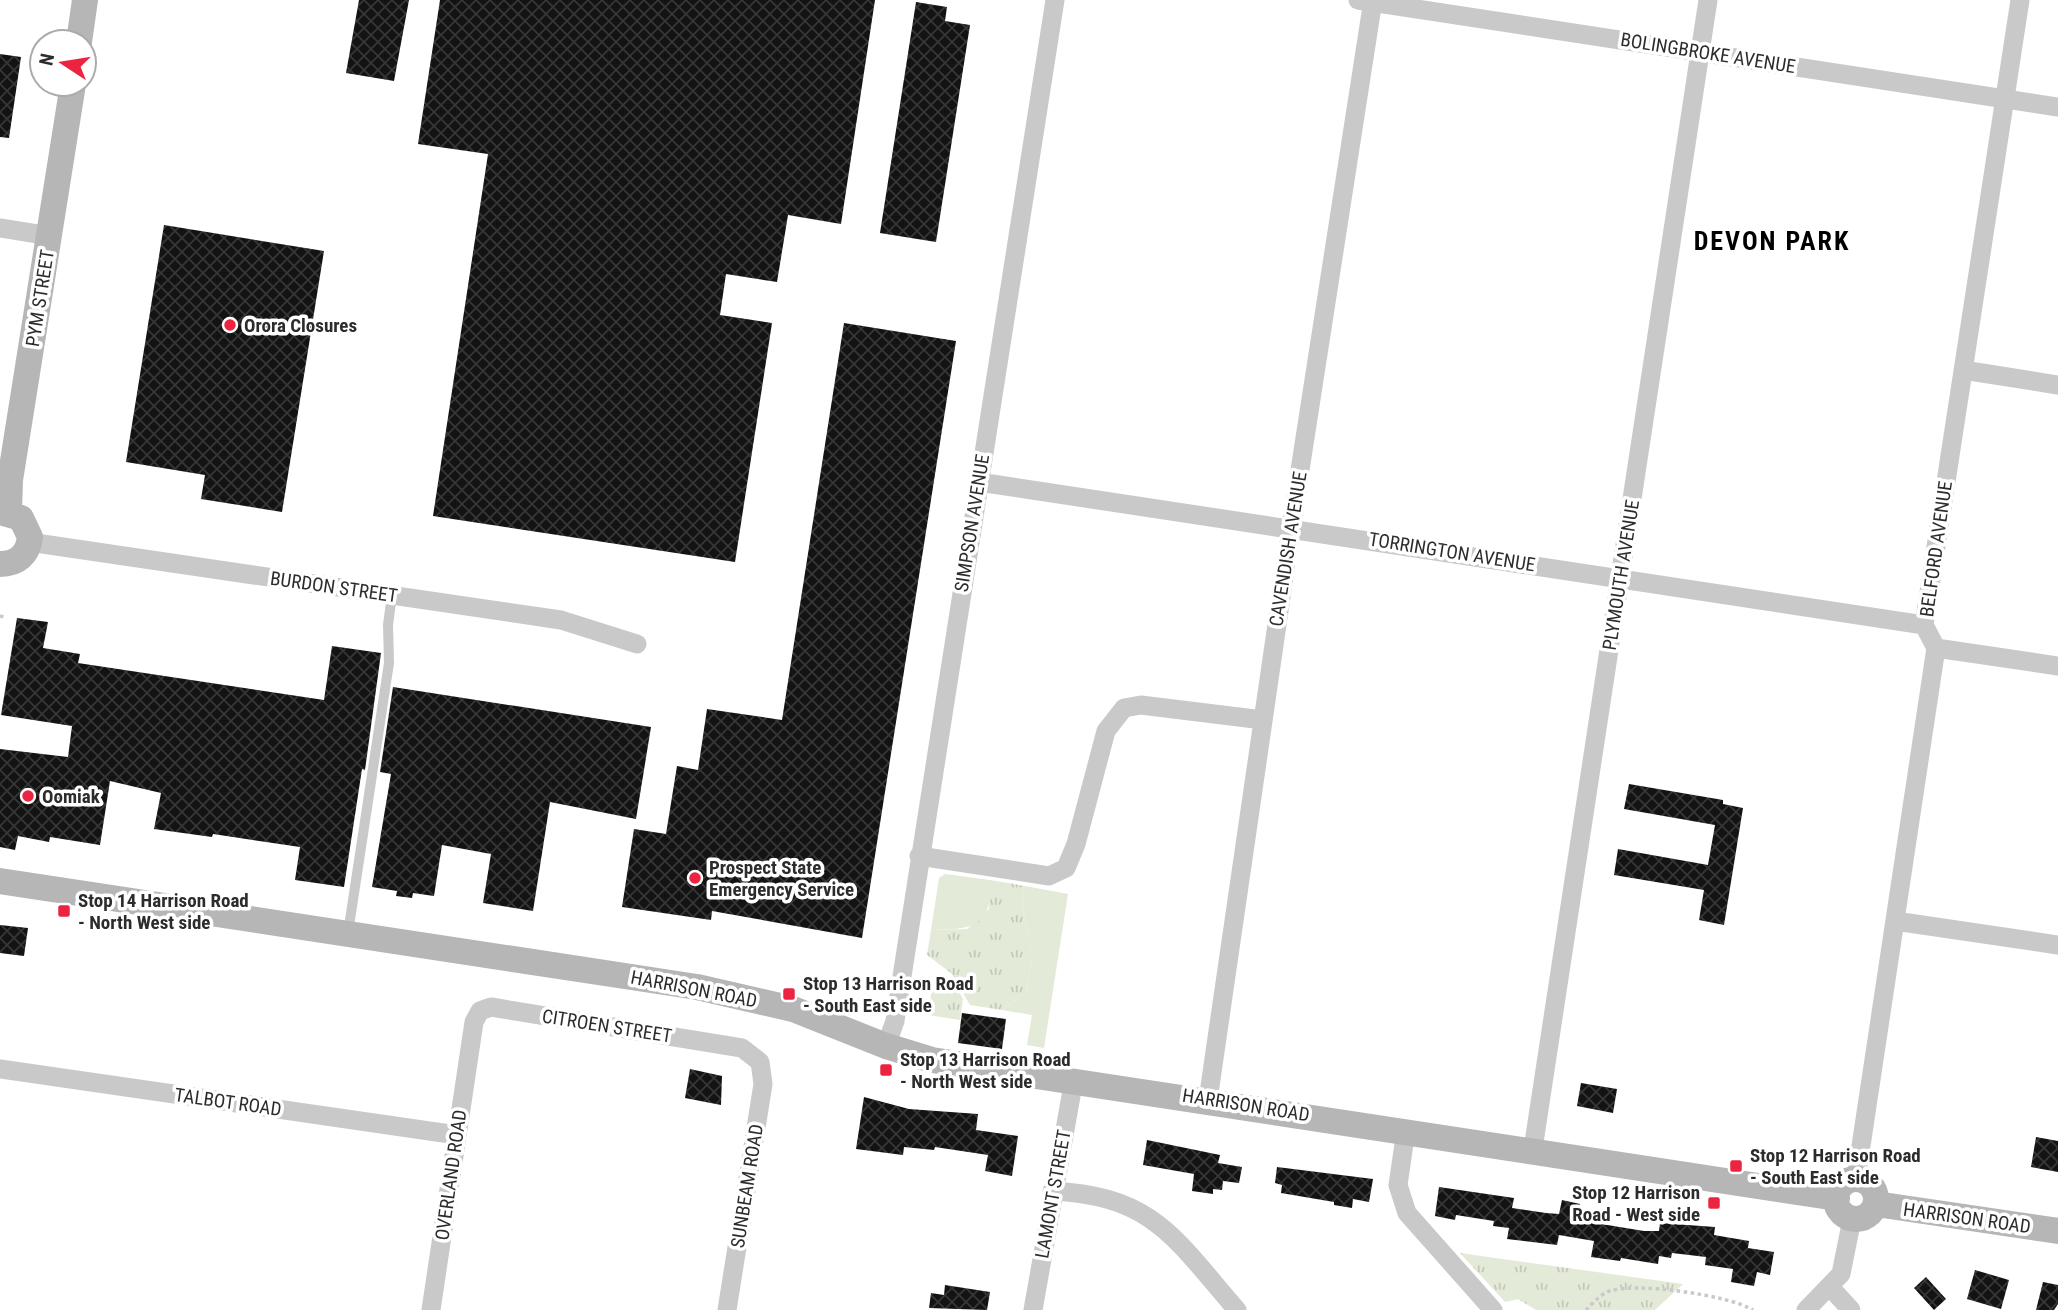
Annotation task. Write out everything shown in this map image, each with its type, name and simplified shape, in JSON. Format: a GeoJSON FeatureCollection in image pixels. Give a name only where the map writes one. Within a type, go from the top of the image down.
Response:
{"type":"FeatureCollection","features":[{"type":"Feature","properties":{"kind":"street"},"geometry":{"type":"LineString","coordinates":[[81,28],[85,0]]}},
{"type":"Feature","properties":{"kind":"street","name":"SIMPSON AVENUE"},"geometry":{"type":"LineString","coordinates":[[886,1046],[895,1021],[1055,0]]}},
{"type":"Feature","properties":{"kind":"street","name":"PLYMOUTH AVENUE"},"geometry":{"type":"LineString","coordinates":[[1533,1149],[1708,0]]}},
{"type":"Feature","properties":{"kind":"street","name":"BELFORD AVENUE"},"geometry":{"type":"LineString","coordinates":[[1936,648],[1924,625],[2020,0]]}},
{"type":"Feature","properties":{"kind":"street","name":"BOLINGBROKE AVENUE"},"geometry":{"type":"LineString","coordinates":[[1368,1],[2058,107]]}},
{"type":"Feature","properties":{"kind":"street","name":"CAVENDISH AVENUE"},"geometry":{"type":"LineString","coordinates":[[1208,1100],[1368,1]]}},
{"type":"Feature","properties":{"kind":"street","name":"PYM STREET"},"geometry":{"type":"LineString","coordinates":[[4,512],[71,98]]}},
{"type":"Feature","properties":{"kind":"street"},"geometry":{"type":"LineString","coordinates":[[0,228],[50,236]]}},
{"type":"Feature","properties":{"kind":"street"},"geometry":{"type":"LineString","coordinates":[[1964,370],[2058,385]]}},
{"type":"Feature","properties":{"kind":"street","name":"TORRINGTON AVENUE"},"geometry":{"type":"LineString","coordinates":[[979,482],[1924,625]]}},
{"type":"Feature","properties":{"kind":"street"},"geometry":{"type":"LineString","coordinates":[[1,568],[19,559],[29,542],[26,525],[4,512]]}},
{"type":"Feature","properties":{"kind":"street","name":"BURDON STREET"},"geometry":{"type":"LineString","coordinates":[[29,542],[561,620],[637,644]]}},
{"type":"Feature","properties":{"kind":"street"},"geometry":{"type":"LineString","coordinates":[[1856,1179],[1936,648],[2058,666]]}},
{"type":"Feature","properties":{"kind":"street"},"geometry":{"type":"LineString","coordinates":[[919,856],[1049,876],[1066,868],[1076,844],[1106,731],[1124,708],[1141,705],[1263,720]]}},
{"type":"Feature","properties":{"kind":"street","name":"HARRISON ROAD"},"geometry":{"type":"LineString","coordinates":[[0,881],[697,987],[793,1009],[886,1046],[932,1060],[1533,1149],[1844,1208]]}},
{"type":"Feature","properties":{"kind":"street"},"geometry":{"type":"LineString","coordinates":[[1895,921],[2058,945]]}},
{"type":"Feature","properties":{"kind":"street","name":"CITROEN STREET"},"geometry":{"type":"LineString","coordinates":[[471,1040],[480,1011],[491,1007],[742,1048],[760,1062]]}},
{"type":"Feature","properties":{"kind":"street","name":"OVERLAND ROAD"},"geometry":{"type":"LineString","coordinates":[[431,1310],[471,1040]]}},
{"type":"Feature","properties":{"kind":"street","name":"SUNBEAM ROAD"},"geometry":{"type":"LineString","coordinates":[[727,1310],[763,1084],[760,1062]]}},
{"type":"Feature","properties":{"kind":"street","name":"TALBOT ROAD"},"geometry":{"type":"LineString","coordinates":[[0,1069],[457,1135]]}},
{"type":"Feature","properties":{"kind":"street","name":"LAMONT STREET"},"geometry":{"type":"LineString","coordinates":[[1033,1310],[1074,1079]]}},
{"type":"Feature","properties":{"kind":"street"},"geometry":{"type":"LineString","coordinates":[[1406,1130],[1398,1185],[1407,1213],[1493,1310]]}},
{"type":"Feature","properties":{"kind":"street"},"geometry":{"type":"LineString","coordinates":[[1844,1208],[1867,1216],[1876,1204],[1872,1187],[1856,1179]]}},
{"type":"Feature","properties":{"kind":"street"},"geometry":{"type":"LineString","coordinates":[[1806,1310],[1830,1287],[1844,1266],[1843,1185],[1856,1179]]}},
{"type":"Feature","properties":{"kind":"street"},"geometry":{"type":"LineString","coordinates":[[1052,1191],[1087,1193],[1133,1206],[1167,1231],[1237,1310]]}},
{"type":"Feature","properties":{"kind":"street","name":"HARRISON ROAD"},"geometry":{"type":"LineString","coordinates":[[1876,1204],[2058,1231]]}},
{"type":"Feature","properties":{"kind":"street"},"geometry":{"type":"LineString","coordinates":[[1830,1287],[1851,1310]]}},
{"type":"Feature","properties":{"kind":"lane"},"geometry":{"type":"LineString","coordinates":[[348,934],[389,663],[388,625],[392,595]]}},
{"type":"Feature","properties":{"kind":"path"},"geometry":{"type":"LineString","coordinates":[[1586,1310],[1605,1293],[1625,1288],[1716,1296],[1740,1302],[1752,1310]]}},
{"type":"Feature","properties":{"kind":"green space"},"geometry":{"type":"Polygon","coordinates":[[[945,874],[990,880],[988,908],[977,923],[958,929],[931,930],[939,878],[945,874]]]}},
{"type":"Feature","properties":{"kind":"green space"},"geometry":{"type":"Polygon","coordinates":[[[990,880],[1025,886],[1023,907],[1031,948],[1026,993],[1002,1010],[970,1005],[951,973],[927,955],[931,930],[967,929],[989,909],[990,880]]]}},
{"type":"Feature","properties":{"kind":"green space"},"geometry":{"type":"Polygon","coordinates":[[[1025,886],[1068,894],[1044,1048],[1027,1045],[1032,1015],[1002,1010],[1026,993],[1031,955],[1023,907],[1025,886]]]}},
{"type":"Feature","properties":{"kind":"green space"},"geometry":{"type":"Polygon","coordinates":[[[933,982],[955,985],[963,999],[960,1020],[928,1015],[933,982]]]}},
{"type":"Feature","properties":{"kind":"green space"},"geometry":{"type":"Polygon","coordinates":[[[1460,1253],[1683,1284],[1655,1310],[1536,1310],[1518,1299],[1505,1302],[1460,1253]]]}},
{"type":"Feature","properties":{"kind":"building"},"geometry":{"type":"Polygon","coordinates":[[[359,0],[409,0],[394,81],[346,73],[359,0]]]}},
{"type":"Feature","properties":{"kind":"building"},"geometry":{"type":"Polygon","coordinates":[[[440,0],[875,0],[841,224],[788,215],[777,282],[726,274],[720,315],[772,323],[735,562],[433,516],[488,154],[418,144],[440,0]]]}},
{"type":"Feature","properties":{"kind":"building"},"geometry":{"type":"Polygon","coordinates":[[[916,2],[947,7],[945,21],[970,25],[936,242],[880,233],[916,2]]]}},
{"type":"Feature","properties":{"kind":"building"},"geometry":{"type":"Polygon","coordinates":[[[0,54],[21,57],[9,138],[0,137],[0,54]]]}},
{"type":"Feature","properties":{"kind":"building","name":"Orora Closures"},"geometry":{"type":"Polygon","coordinates":[[[164,225],[324,251],[282,512],[201,499],[205,475],[126,462],[164,225]]]}},
{"type":"Feature","properties":{"kind":"building"},"geometry":{"type":"Polygon","coordinates":[[[844,323],[956,341],[862,938],[712,911],[711,920],[622,907],[634,829],[666,834],[677,766],[698,770],[707,709],[782,720],[844,323]]]}},
{"type":"Feature","properties":{"kind":"building"},"geometry":{"type":"Polygon","coordinates":[[[17,618],[48,622],[43,648],[80,654],[78,663],[324,700],[332,646],[381,653],[365,770],[362,769],[344,887],[295,880],[300,847],[213,834],[212,837],[154,829],[161,793],[110,781],[100,845],[50,837],[49,842],[18,836],[15,850],[0,847],[0,749],[68,757],[72,726],[1,715],[17,618]]]}},
{"type":"Feature","properties":{"kind":"building"},"geometry":{"type":"Polygon","coordinates":[[[393,687],[651,727],[636,819],[550,802],[533,911],[483,903],[491,854],[442,845],[434,896],[413,893],[412,898],[396,896],[397,891],[372,887],[391,774],[380,772],[393,687]]]}},
{"type":"Feature","properties":{"kind":"building"},"geometry":{"type":"Polygon","coordinates":[[[1629,784],[1723,800],[1723,804],[1743,808],[1724,925],[1699,920],[1704,890],[1614,875],[1618,849],[1708,865],[1715,825],[1624,809],[1629,784]]]}},
{"type":"Feature","properties":{"kind":"building"},"geometry":{"type":"Polygon","coordinates":[[[0,925],[28,928],[24,956],[0,953],[0,925]]]}},
{"type":"Feature","properties":{"kind":"building"},"geometry":{"type":"Polygon","coordinates":[[[962,1013],[1006,1019],[1002,1049],[958,1043],[962,1013]]]}},
{"type":"Feature","properties":{"kind":"building"},"geometry":{"type":"Polygon","coordinates":[[[690,1069],[722,1076],[721,1105],[685,1098],[690,1069]]]}},
{"type":"Feature","properties":{"kind":"building"},"geometry":{"type":"Polygon","coordinates":[[[1581,1083],[1617,1089],[1613,1113],[1577,1106],[1581,1083]]]}},
{"type":"Feature","properties":{"kind":"building"},"geometry":{"type":"Polygon","coordinates":[[[864,1097],[909,1109],[978,1114],[976,1130],[1018,1136],[1012,1176],[985,1171],[988,1155],[935,1147],[934,1150],[904,1147],[903,1155],[856,1149],[864,1097]]]}},
{"type":"Feature","properties":{"kind":"building"},"geometry":{"type":"Polygon","coordinates":[[[2036,1137],[2058,1141],[2058,1172],[2031,1167],[2036,1137]]]}},
{"type":"Feature","properties":{"kind":"building"},"geometry":{"type":"Polygon","coordinates":[[[1147,1140],[1220,1155],[1218,1163],[1242,1167],[1239,1183],[1223,1181],[1222,1190],[1213,1189],[1213,1194],[1192,1191],[1194,1174],[1143,1165],[1147,1140]]]}},
{"type":"Feature","properties":{"kind":"building"},"geometry":{"type":"Polygon","coordinates":[[[1277,1167],[1373,1179],[1369,1202],[1353,1199],[1352,1208],[1334,1205],[1334,1202],[1281,1193],[1282,1185],[1275,1183],[1277,1167]]]}},
{"type":"Feature","properties":{"kind":"building"},"geometry":{"type":"Polygon","coordinates":[[[1439,1187],[1514,1198],[1512,1208],[1546,1213],[1559,1214],[1562,1200],[1580,1204],[1577,1220],[1644,1231],[1659,1231],[1660,1223],[1715,1227],[1714,1235],[1749,1241],[1748,1248],[1774,1252],[1770,1275],[1757,1272],[1754,1286],[1731,1282],[1733,1269],[1705,1265],[1706,1257],[1672,1253],[1671,1258],[1659,1256],[1658,1264],[1621,1258],[1620,1261],[1591,1257],[1594,1241],[1559,1235],[1557,1245],[1507,1239],[1509,1228],[1493,1226],[1494,1221],[1456,1215],[1455,1220],[1435,1216],[1439,1187]]]}},
{"type":"Feature","properties":{"kind":"building"},"geometry":{"type":"Polygon","coordinates":[[[1975,1270],[2009,1280],[2001,1309],[1967,1299],[1975,1270]]]}},
{"type":"Feature","properties":{"kind":"building"},"geometry":{"type":"Polygon","coordinates":[[[1926,1277],[1946,1299],[1934,1310],[1914,1288],[1926,1277]]]}},
{"type":"Feature","properties":{"kind":"building"},"geometry":{"type":"Polygon","coordinates":[[[2043,1282],[2058,1285],[2058,1304],[2054,1310],[2036,1310],[2043,1282]]]}},
{"type":"Feature","properties":{"kind":"building"},"geometry":{"type":"Polygon","coordinates":[[[945,1285],[990,1292],[987,1310],[929,1308],[931,1293],[944,1295],[945,1285]]]}},
{"type":"Feature","properties":{"kind":"place","name":"Orora Closures"},"geometry":{"type":"Point","coordinates":[230,325]}},
{"type":"Feature","properties":{"kind":"place","name":"Oomiak"},"geometry":{"type":"Point","coordinates":[28,796]}},
{"type":"Feature","properties":{"kind":"place","name":"Prospect State Emergency Service"},"geometry":{"type":"Point","coordinates":[695,878]}},
{"type":"Feature","properties":{"kind":"place","name":"Stop 14 Harrison Road - North West side"},"geometry":{"type":"Point","coordinates":[64,911]}},
{"type":"Feature","properties":{"kind":"place","name":"Stop 13 Harrison Road - South East side"},"geometry":{"type":"Point","coordinates":[789,994]}},
{"type":"Feature","properties":{"kind":"place","name":"Stop 13 Harrison Road - North West side"},"geometry":{"type":"Point","coordinates":[886,1070]}},
{"type":"Feature","properties":{"kind":"place","name":"Stop 12 Harrison Road - South East side"},"geometry":{"type":"Point","coordinates":[1736,1166]}},
{"type":"Feature","properties":{"kind":"place","name":"Stop 12 Harrison Road - West side"},"geometry":{"type":"Point","coordinates":[1714,1203]}},
{"type":"Feature","properties":{"kind":"district","name":"DEVON PARK"},"geometry":{"type":"Point","coordinates":[1772,241]}}]}
